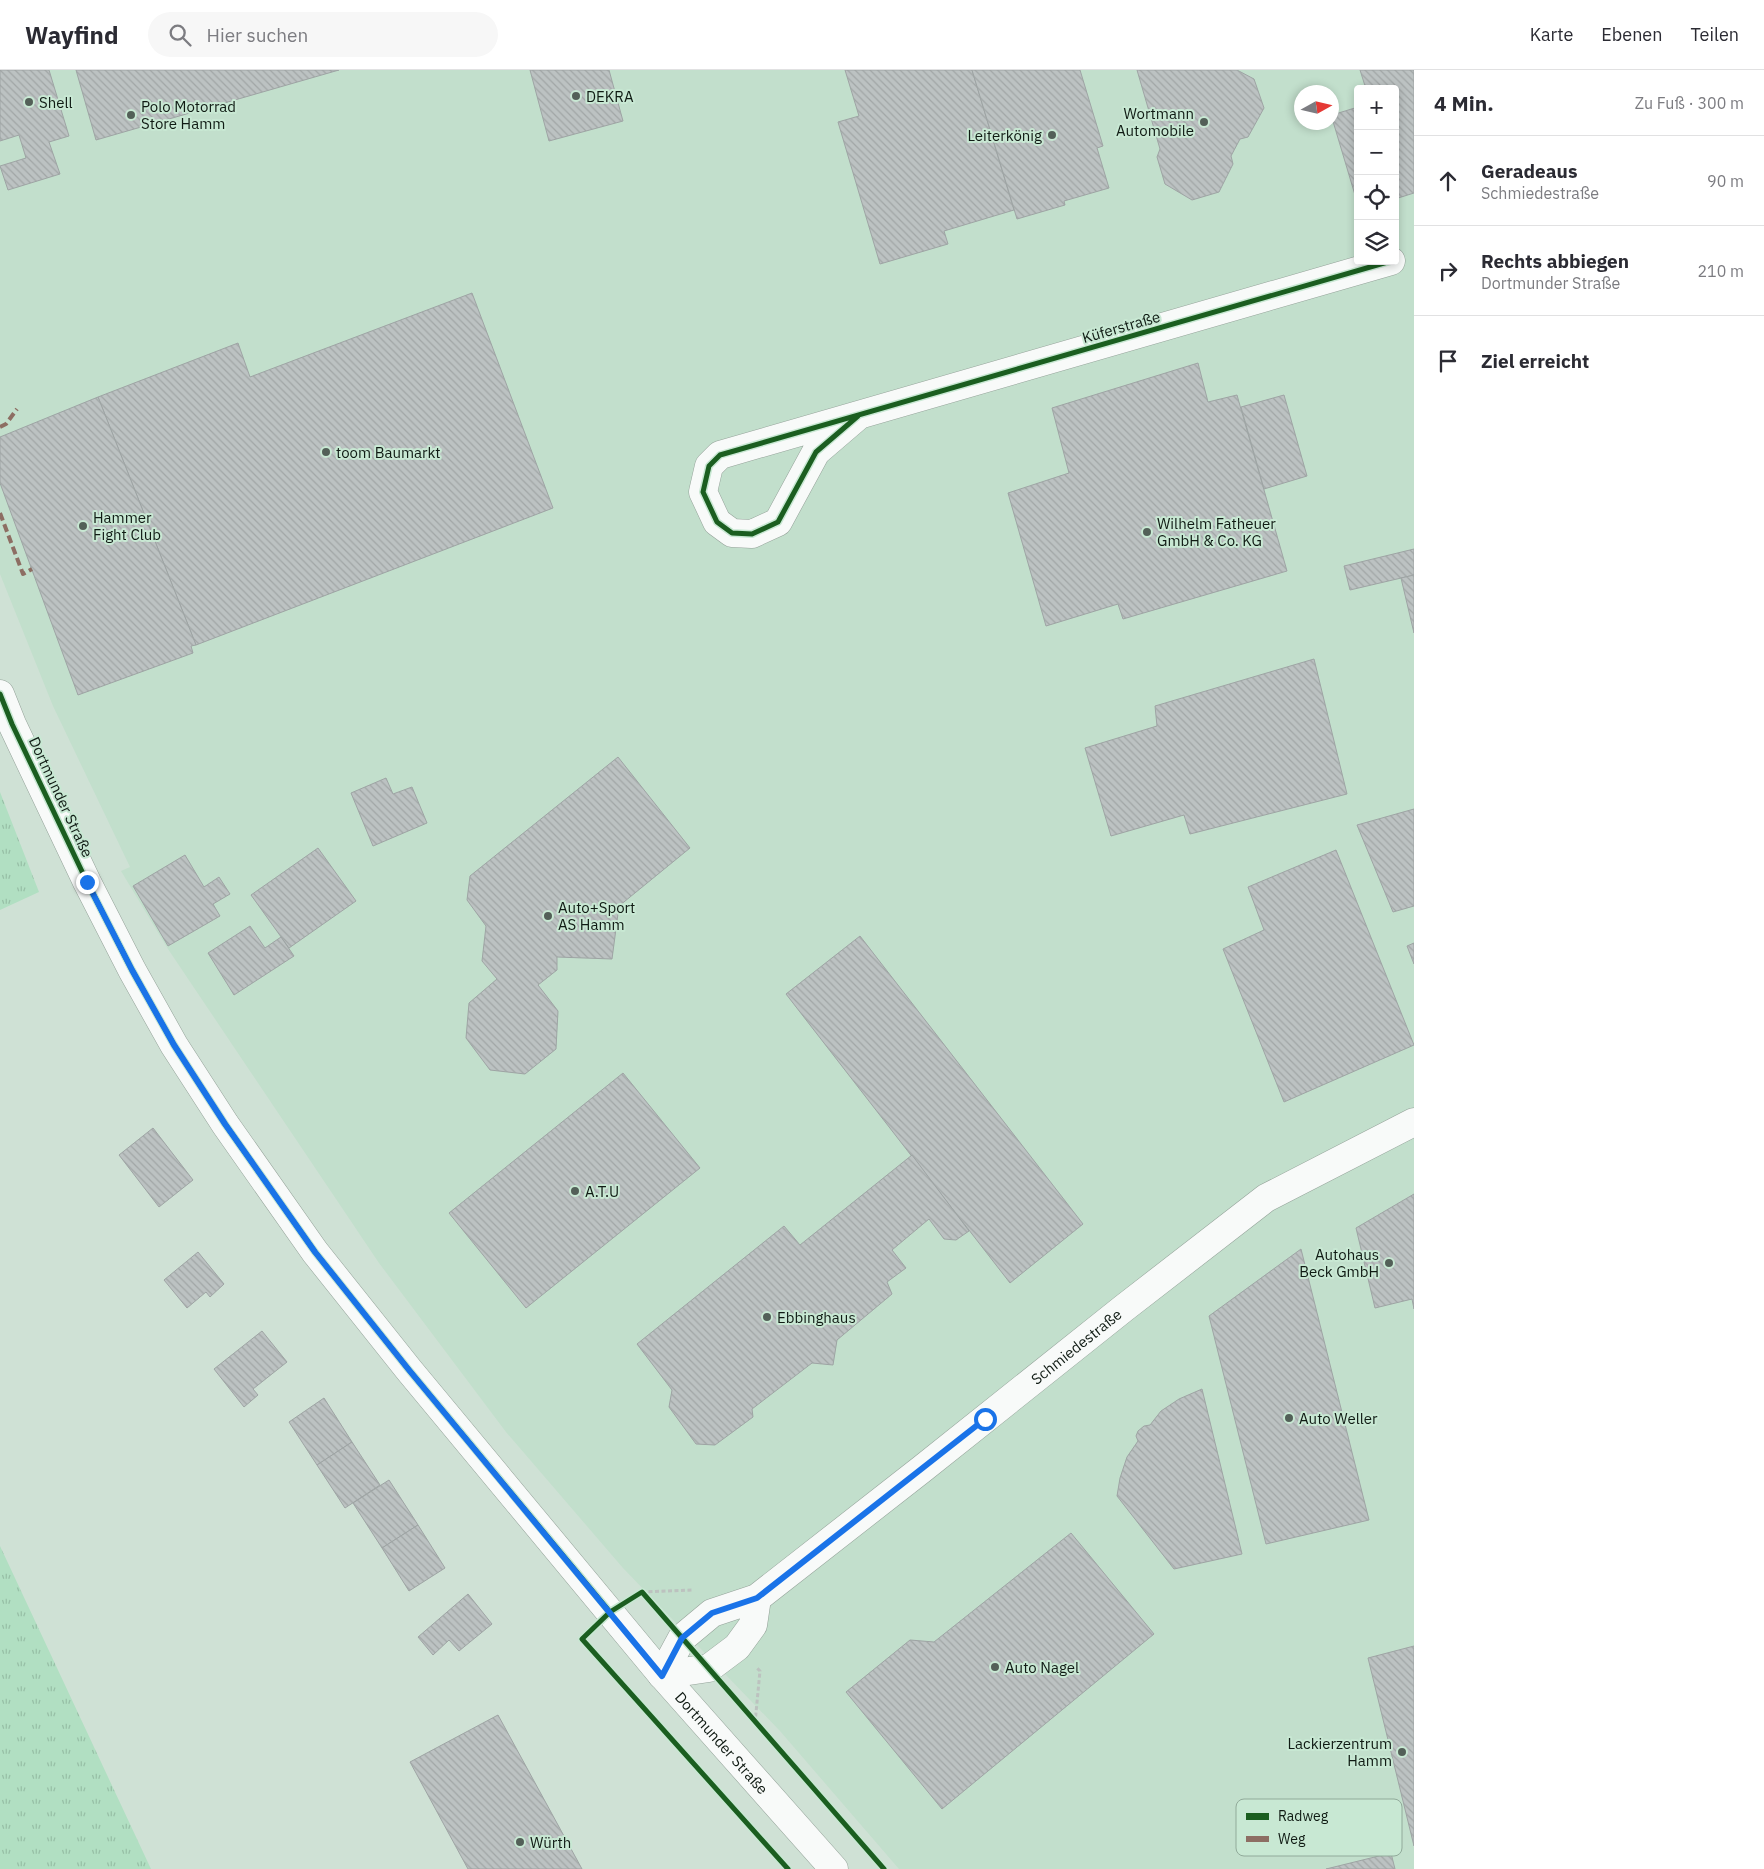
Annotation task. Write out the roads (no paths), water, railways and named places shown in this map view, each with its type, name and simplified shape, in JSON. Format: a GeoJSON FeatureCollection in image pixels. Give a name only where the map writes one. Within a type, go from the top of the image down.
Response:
{"type":"FeatureCollection","features":[{"type":"Feature","properties":{"kind":"street"},"geometry":{"type":"LineString","coordinates":[[1399,259],[1414,255]]}},
{"type":"Feature","properties":{"kind":"street","name":"Küferstraße"},"geometry":{"type":"LineString","coordinates":[[858,416],[816,452],[778,522],[752,534],[732,533],[717,522],[703,492],[709,466],[720,455],[1377,265]]}},
{"type":"Feature","properties":{"kind":"street","name":"Dortmunder Straße"},"geometry":{"type":"LineString","coordinates":[[0,694],[12,724],[83,873],[132,970],[174,1045],[225,1124],[315,1252],[409,1370],[662,1676],[834,1869]]}},
{"type":"Feature","properties":{"kind":"street","name":"Schmiedestraße"},"geometry":{"type":"LineString","coordinates":[[662,1676],[682,1638],[712,1613],[757,1598],[1266,1198],[1414,1122]]}},
{"type":"Feature","properties":{"kind":"street"},"geometry":{"type":"LineString","coordinates":[[662,1676],[709,1668],[737,1647],[753,1625],[757,1598]]}},
{"type":"Feature","properties":{"kind":"place","name":"DEKRA"},"geometry":{"type":"Point","coordinates":[576,96]}},
{"type":"Feature","properties":{"kind":"place","name":"Shell"},"geometry":{"type":"Point","coordinates":[29,102]}},
{"type":"Feature","properties":{"kind":"place","name":"Polo Motorrad Store Hamm"},"geometry":{"type":"Point","coordinates":[131,115]}},
{"type":"Feature","properties":{"kind":"place","name":"Wortmann Automobile"},"geometry":{"type":"Point","coordinates":[1204,122]}},
{"type":"Feature","properties":{"kind":"place","name":"Leiterkönig"},"geometry":{"type":"Point","coordinates":[1052,135]}},
{"type":"Feature","properties":{"kind":"place","name":"toom Baumarkt"},"geometry":{"type":"Point","coordinates":[326,452]}},
{"type":"Feature","properties":{"kind":"place","name":"Hammer Fight Club"},"geometry":{"type":"Point","coordinates":[83,526]}},
{"type":"Feature","properties":{"kind":"place","name":"Wilhelm Fatheuer GmbH & Co. KG"},"geometry":{"type":"Point","coordinates":[1147,532]}},
{"type":"Feature","properties":{"kind":"place","name":"Auto+Sport AS Hamm"},"geometry":{"type":"Point","coordinates":[548,916]}},
{"type":"Feature","properties":{"kind":"place","name":"A.T.U"},"geometry":{"type":"Point","coordinates":[575,1191]}},
{"type":"Feature","properties":{"kind":"place","name":"Autohaus Beck GmbH"},"geometry":{"type":"Point","coordinates":[1389,1263]}},
{"type":"Feature","properties":{"kind":"place","name":"Ebbinghaus"},"geometry":{"type":"Point","coordinates":[767,1317]}},
{"type":"Feature","properties":{"kind":"place","name":"Auto Weller"},"geometry":{"type":"Point","coordinates":[1289,1418]}},
{"type":"Feature","properties":{"kind":"place","name":"Auto Nagel"},"geometry":{"type":"Point","coordinates":[995,1667]}},
{"type":"Feature","properties":{"kind":"place","name":"Lackierzentrum Hamm"},"geometry":{"type":"Point","coordinates":[1402,1752]}},
{"type":"Feature","properties":{"kind":"place","name":"Würth"},"geometry":{"type":"Point","coordinates":[520,1842]}}]}
